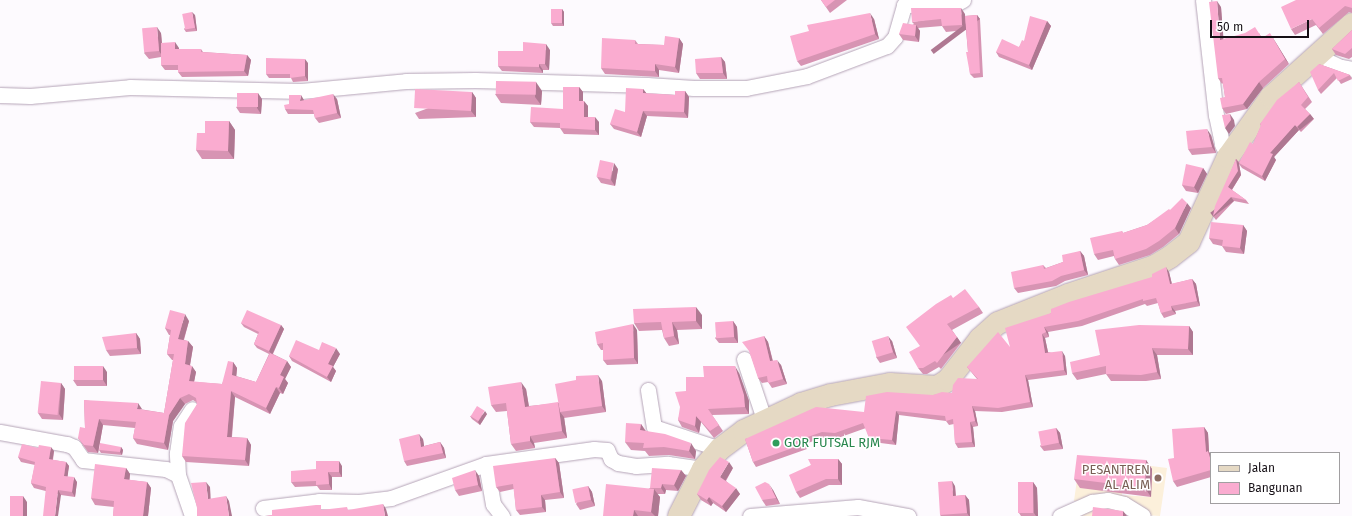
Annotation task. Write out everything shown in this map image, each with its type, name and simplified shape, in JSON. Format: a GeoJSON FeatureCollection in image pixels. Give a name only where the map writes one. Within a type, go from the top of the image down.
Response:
{"type":"FeatureCollection","features":[{"type":"Feature","properties":{"kind":"street"},"geometry":{"type":"LineString","coordinates":[[0,95],[30,96],[137,87],[301,91],[406,81],[452,80],[746,88],[807,76],[887,46],[895,37],[904,5],[955,4],[963,0]]}},
{"type":"Feature","properties":{"kind":"street"},"geometry":{"type":"LineString","coordinates":[[1203,0],[1216,115],[1222,144],[1228,157]]}},
{"type":"Feature","properties":{"kind":"street"},"geometry":{"type":"LineString","coordinates":[[679,516],[703,469],[720,449],[744,432],[801,404],[831,395],[890,384],[937,387],[948,380],[980,339],[998,323],[1068,295],[1155,266],[1189,242],[1228,157],[1271,97],[1352,24]]}},
{"type":"Feature","properties":{"kind":"street"},"geometry":{"type":"LineString","coordinates":[[1317,56],[1341,67],[1352,69]]}},
{"type":"Feature","properties":{"kind":"street"},"geometry":{"type":"LineString","coordinates":[[744,359],[765,422]]}},
{"type":"Feature","properties":{"kind":"street"},"geometry":{"type":"LineString","coordinates":[[648,390],[654,427],[720,449]]}},
{"type":"Feature","properties":{"kind":"street"},"geometry":{"type":"LineString","coordinates":[[192,410],[181,426],[177,453],[178,475],[192,516]]}},
{"type":"Feature","properties":{"kind":"street"},"geometry":{"type":"LineString","coordinates":[[0,432],[67,444],[74,447],[83,460],[166,469],[178,475]]}},
{"type":"Feature","properties":{"kind":"street"},"geometry":{"type":"LineString","coordinates":[[263,508],[319,501],[359,502],[392,498],[486,464],[516,458],[602,449],[607,450],[611,459],[618,463],[636,466],[668,464],[703,469]]}},
{"type":"Feature","properties":{"kind":"street"},"geometry":{"type":"LineString","coordinates":[[486,464],[494,504],[502,516]]}},
{"type":"Feature","properties":{"kind":"street"},"geometry":{"type":"LineString","coordinates":[[1060,516],[1092,502],[1108,500],[1124,504],[1143,516]]}},
{"type":"Feature","properties":{"kind":"street"},"geometry":{"type":"LineString","coordinates":[[750,516],[858,507],[908,516]]}},
{"type":"Feature","properties":{"kind":"shaded area","name":"PESANTREN AL ALIM"},"geometry":{"type":"Polygon","coordinates":[[[1080,457],[1167,468],[1160,516],[1097,512],[1097,516],[1082,516],[1086,502],[1074,501],[1080,457]],[[1123,468],[1122,495],[1151,497],[1123,468]]]}},
{"type":"Feature","properties":{"kind":"building"},"geometry":{"type":"Polygon","coordinates":[[[821,0],[835,0],[826,7],[821,0]]]}},
{"type":"Feature","properties":{"kind":"building"},"geometry":{"type":"Polygon","coordinates":[[[1296,0],[1352,0],[1352,8],[1345,6],[1319,28],[1312,19],[1291,29],[1281,7],[1296,0]]]}},
{"type":"Feature","properties":{"kind":"building"},"geometry":{"type":"Polygon","coordinates":[[[1217,1],[1220,40],[1245,33],[1255,27],[1262,38],[1270,33],[1285,59],[1259,82],[1243,104],[1222,108],[1220,98],[1225,97],[1222,78],[1218,78],[1209,2],[1217,1]]]}},
{"type":"Feature","properties":{"kind":"building"},"geometry":{"type":"Polygon","coordinates":[[[911,8],[961,8],[962,25],[942,26],[941,19],[912,22],[911,8]]]}},
{"type":"Feature","properties":{"kind":"building"},"geometry":{"type":"Polygon","coordinates":[[[551,9],[562,9],[562,23],[551,23],[551,9]]]}},
{"type":"Feature","properties":{"kind":"building"},"geometry":{"type":"Polygon","coordinates":[[[192,12],[195,28],[185,30],[182,14],[192,12]]]}},
{"type":"Feature","properties":{"kind":"building"},"geometry":{"type":"Polygon","coordinates":[[[870,13],[875,34],[797,61],[790,36],[809,31],[807,25],[870,13]]]}},
{"type":"Feature","properties":{"kind":"building"},"geometry":{"type":"Polygon","coordinates":[[[977,15],[980,73],[970,74],[966,52],[968,52],[965,16],[977,15]]]}},
{"type":"Feature","properties":{"kind":"building"},"geometry":{"type":"Polygon","coordinates":[[[1030,16],[1047,21],[1029,65],[996,52],[1002,39],[1019,47],[1022,40],[1024,41],[1030,16]]]}},
{"type":"Feature","properties":{"kind":"building"},"geometry":{"type":"Polygon","coordinates":[[[903,23],[916,25],[915,36],[899,34],[903,23]]]}},
{"type":"Feature","properties":{"kind":"building"},"geometry":{"type":"Polygon","coordinates":[[[157,27],[159,51],[144,52],[142,28],[157,27]]]}},
{"type":"Feature","properties":{"kind":"building"},"geometry":{"type":"Polygon","coordinates":[[[1352,30],[1352,48],[1345,54],[1332,49],[1352,30]]]}},
{"type":"Feature","properties":{"kind":"building"},"geometry":{"type":"Polygon","coordinates":[[[665,36],[679,38],[675,67],[655,64],[655,71],[601,68],[602,38],[635,40],[635,44],[664,45],[665,36]]]}},
{"type":"Feature","properties":{"kind":"building"},"geometry":{"type":"Polygon","coordinates":[[[175,42],[175,49],[201,49],[201,52],[247,55],[244,71],[178,72],[178,65],[161,65],[161,43],[175,42]]]}},
{"type":"Feature","properties":{"kind":"building"},"geometry":{"type":"Polygon","coordinates":[[[523,42],[546,44],[545,64],[539,64],[539,67],[498,66],[498,51],[523,51],[523,42]]]}},
{"type":"Feature","properties":{"kind":"building"},"geometry":{"type":"Polygon","coordinates":[[[721,57],[723,73],[696,73],[695,59],[721,57]]]}},
{"type":"Feature","properties":{"kind":"building"},"geometry":{"type":"Polygon","coordinates":[[[266,58],[305,59],[305,76],[290,78],[290,74],[266,74],[266,58]]]}},
{"type":"Feature","properties":{"kind":"building"},"geometry":{"type":"Polygon","coordinates":[[[1319,64],[1350,75],[1338,81],[1334,73],[1318,90],[1310,72],[1319,64]]]}},
{"type":"Feature","properties":{"kind":"building"},"geometry":{"type":"Polygon","coordinates":[[[496,81],[536,82],[536,95],[496,94],[496,81]]]}},
{"type":"Feature","properties":{"kind":"building"},"geometry":{"type":"Polygon","coordinates":[[[1299,82],[1308,97],[1301,105],[1310,114],[1297,127],[1295,125],[1270,153],[1273,154],[1262,176],[1239,163],[1250,142],[1253,144],[1261,125],[1260,124],[1277,100],[1299,82]]]}},
{"type":"Feature","properties":{"kind":"building"},"geometry":{"type":"Polygon","coordinates":[[[563,87],[579,87],[579,101],[584,101],[584,117],[595,117],[595,130],[560,128],[560,123],[530,122],[531,107],[563,109],[563,87]]]}},
{"type":"Feature","properties":{"kind":"building"},"geometry":{"type":"Polygon","coordinates":[[[626,88],[643,89],[643,93],[675,95],[675,91],[685,91],[684,112],[643,111],[637,132],[610,124],[615,109],[625,112],[626,88]]]}},
{"type":"Feature","properties":{"kind":"building"},"geometry":{"type":"Polygon","coordinates":[[[415,89],[472,92],[471,111],[414,108],[415,89]]]}},
{"type":"Feature","properties":{"kind":"building"},"geometry":{"type":"Polygon","coordinates":[[[237,93],[258,93],[258,107],[237,107],[237,93]]]}},
{"type":"Feature","properties":{"kind":"building"},"geometry":{"type":"Polygon","coordinates":[[[333,94],[337,113],[315,118],[313,110],[285,109],[284,105],[289,104],[289,95],[301,95],[300,101],[333,94]]]}},
{"type":"Feature","properties":{"kind":"building"},"geometry":{"type":"Polygon","coordinates":[[[1230,114],[1231,120],[1225,128],[1222,115],[1230,114]]]}},
{"type":"Feature","properties":{"kind":"building"},"geometry":{"type":"Polygon","coordinates":[[[205,121],[229,121],[228,151],[196,150],[197,133],[205,133],[205,121]]]}},
{"type":"Feature","properties":{"kind":"building"},"geometry":{"type":"Polygon","coordinates":[[[1207,129],[1212,147],[1188,149],[1186,131],[1207,129]]]}},
{"type":"Feature","properties":{"kind":"building"},"geometry":{"type":"Polygon","coordinates":[[[1236,159],[1238,171],[1228,187],[1246,200],[1231,197],[1213,216],[1215,206],[1236,159]]]}},
{"type":"Feature","properties":{"kind":"building"},"geometry":{"type":"Polygon","coordinates":[[[600,160],[614,163],[610,180],[596,177],[600,160]]]}},
{"type":"Feature","properties":{"kind":"building"},"geometry":{"type":"Polygon","coordinates":[[[1186,164],[1203,168],[1194,187],[1182,185],[1186,164]]]}},
{"type":"Feature","properties":{"kind":"building"},"geometry":{"type":"Polygon","coordinates":[[[1182,198],[1187,203],[1175,228],[1159,241],[1146,249],[1115,259],[1113,250],[1094,254],[1090,238],[1122,231],[1123,233],[1147,225],[1169,209],[1170,210],[1182,198]]]}},
{"type":"Feature","properties":{"kind":"building"},"geometry":{"type":"Polygon","coordinates":[[[1211,222],[1243,225],[1240,248],[1222,246],[1223,240],[1209,238],[1211,222]]]}},
{"type":"Feature","properties":{"kind":"building"},"geometry":{"type":"Polygon","coordinates":[[[1080,251],[1084,270],[1061,276],[1052,281],[1014,288],[1011,272],[1043,265],[1044,269],[1063,262],[1062,255],[1080,251]]]}},
{"type":"Feature","properties":{"kind":"building"},"geometry":{"type":"Polygon","coordinates":[[[1166,267],[1170,284],[1192,279],[1197,301],[1171,306],[1172,310],[1161,313],[1156,298],[1143,301],[1143,299],[1078,321],[1044,327],[1046,332],[1042,334],[1045,353],[1062,351],[1064,370],[1025,375],[1030,402],[998,408],[972,406],[975,421],[970,422],[972,442],[955,443],[953,419],[946,421],[945,416],[896,411],[892,440],[869,438],[863,423],[835,433],[822,432],[802,439],[804,444],[753,462],[745,439],[816,407],[864,412],[866,396],[887,392],[933,395],[942,392],[952,393],[953,385],[958,378],[978,379],[967,367],[998,332],[1010,347],[1005,328],[1051,313],[1051,309],[1069,302],[1152,277],[1152,274],[1166,267]]]}},
{"type":"Feature","properties":{"kind":"building"},"geometry":{"type":"Polygon","coordinates":[[[965,289],[979,307],[947,324],[957,337],[937,363],[935,361],[923,368],[918,368],[909,352],[920,346],[906,327],[936,304],[951,295],[953,298],[965,289]]]}},
{"type":"Feature","properties":{"kind":"building"},"geometry":{"type":"Polygon","coordinates":[[[696,307],[696,321],[672,322],[674,336],[664,338],[661,322],[634,323],[633,309],[696,307]]]}},
{"type":"Feature","properties":{"kind":"building"},"geometry":{"type":"Polygon","coordinates":[[[170,310],[185,314],[178,339],[188,341],[185,364],[192,366],[189,381],[222,384],[228,361],[233,362],[232,375],[256,382],[270,353],[287,361],[280,375],[284,377],[279,388],[276,387],[266,408],[231,391],[227,437],[247,438],[245,460],[182,456],[185,423],[197,404],[196,398],[189,394],[180,398],[169,415],[164,443],[133,438],[136,422],[99,419],[93,446],[84,445],[78,438],[80,427],[85,428],[84,400],[138,403],[137,409],[164,413],[174,354],[167,354],[171,330],[165,328],[170,310]]]}},
{"type":"Feature","properties":{"kind":"building"},"geometry":{"type":"Polygon","coordinates":[[[247,310],[281,325],[269,351],[254,344],[259,332],[241,323],[247,310]]]}},
{"type":"Feature","properties":{"kind":"building"},"geometry":{"type":"Polygon","coordinates":[[[733,321],[734,337],[716,338],[715,322],[733,321]]]}},
{"type":"Feature","properties":{"kind":"building"},"geometry":{"type":"Polygon","coordinates":[[[633,324],[634,358],[603,360],[603,343],[597,344],[595,332],[633,324]]]}},
{"type":"Feature","properties":{"kind":"building"},"geometry":{"type":"Polygon","coordinates":[[[1139,325],[1189,326],[1188,349],[1152,348],[1157,372],[1141,375],[1106,374],[1106,366],[1072,373],[1070,362],[1100,355],[1095,330],[1139,325]]]}},
{"type":"Feature","properties":{"kind":"building"},"geometry":{"type":"Polygon","coordinates":[[[136,333],[137,348],[106,350],[102,337],[136,333]]]}},
{"type":"Feature","properties":{"kind":"building"},"geometry":{"type":"Polygon","coordinates":[[[764,336],[770,361],[777,360],[783,379],[768,383],[767,376],[758,378],[749,351],[742,342],[764,336]]]}},
{"type":"Feature","properties":{"kind":"building"},"geometry":{"type":"Polygon","coordinates":[[[888,336],[893,352],[877,357],[872,341],[888,336]]]}},
{"type":"Feature","properties":{"kind":"building"},"geometry":{"type":"Polygon","coordinates":[[[296,340],[319,350],[322,342],[336,348],[328,364],[333,366],[327,377],[289,356],[296,340]]]}},
{"type":"Feature","properties":{"kind":"building"},"geometry":{"type":"Polygon","coordinates":[[[74,366],[103,366],[103,380],[74,380],[74,366]]]}},
{"type":"Feature","properties":{"kind":"building"},"geometry":{"type":"Polygon","coordinates":[[[703,366],[735,366],[744,395],[745,407],[708,409],[719,425],[710,431],[696,416],[695,426],[678,420],[680,407],[675,392],[686,391],[686,377],[704,377],[703,366]]]}},
{"type":"Feature","properties":{"kind":"building"},"geometry":{"type":"Polygon","coordinates":[[[598,375],[602,406],[560,412],[555,384],[576,380],[576,376],[598,375]]]}},
{"type":"Feature","properties":{"kind":"building"},"geometry":{"type":"Polygon","coordinates":[[[41,381],[61,383],[58,415],[38,413],[41,381]]]}},
{"type":"Feature","properties":{"kind":"building"},"geometry":{"type":"Polygon","coordinates":[[[521,382],[525,407],[558,402],[562,431],[530,436],[530,441],[511,444],[506,403],[491,405],[488,387],[521,382]]]}},
{"type":"Feature","properties":{"kind":"building"},"geometry":{"type":"Polygon","coordinates":[[[477,406],[485,411],[478,421],[471,416],[477,406]]]}},
{"type":"Feature","properties":{"kind":"building"},"geometry":{"type":"Polygon","coordinates":[[[626,423],[641,424],[640,430],[665,434],[691,443],[689,451],[664,447],[643,448],[644,443],[625,442],[626,423]]]}},
{"type":"Feature","properties":{"kind":"building"},"geometry":{"type":"Polygon","coordinates":[[[1204,427],[1206,452],[1208,451],[1210,458],[1210,470],[1173,481],[1168,459],[1174,458],[1172,429],[1204,427]]]}},
{"type":"Feature","properties":{"kind":"building"},"geometry":{"type":"Polygon","coordinates":[[[1056,428],[1059,443],[1041,446],[1038,431],[1056,428]]]}},
{"type":"Feature","properties":{"kind":"building"},"geometry":{"type":"Polygon","coordinates":[[[419,434],[421,447],[440,442],[443,453],[404,461],[399,439],[419,434]]]}},
{"type":"Feature","properties":{"kind":"building"},"geometry":{"type":"Polygon","coordinates":[[[100,443],[121,447],[120,452],[99,450],[100,443]]]}},
{"type":"Feature","properties":{"kind":"building"},"geometry":{"type":"Polygon","coordinates":[[[22,444],[38,448],[39,445],[51,447],[49,459],[66,462],[64,476],[74,477],[72,492],[58,490],[55,516],[43,516],[46,487],[31,483],[35,462],[18,457],[22,444]]]}},
{"type":"Feature","properties":{"kind":"building"},"geometry":{"type":"Polygon","coordinates":[[[1077,455],[1146,460],[1145,488],[1074,479],[1077,455]]]}},
{"type":"Feature","properties":{"kind":"building"},"geometry":{"type":"Polygon","coordinates":[[[720,457],[729,462],[720,477],[736,488],[722,506],[709,497],[707,500],[697,494],[709,470],[720,457]]]}},
{"type":"Feature","properties":{"kind":"building"},"geometry":{"type":"Polygon","coordinates":[[[555,458],[560,492],[541,495],[542,507],[516,510],[513,484],[496,487],[493,466],[555,458]]]}},
{"type":"Feature","properties":{"kind":"building"},"geometry":{"type":"Polygon","coordinates":[[[808,459],[838,459],[838,479],[826,479],[796,492],[789,475],[811,465],[808,459]]]}},
{"type":"Feature","properties":{"kind":"building"},"geometry":{"type":"Polygon","coordinates":[[[316,461],[339,461],[339,472],[328,472],[329,484],[316,485],[316,481],[291,482],[291,471],[316,469],[316,461]]]}},
{"type":"Feature","properties":{"kind":"building"},"geometry":{"type":"Polygon","coordinates":[[[95,464],[126,468],[124,479],[147,482],[143,516],[113,516],[114,501],[91,498],[95,464]]]}},
{"type":"Feature","properties":{"kind":"building"},"geometry":{"type":"Polygon","coordinates":[[[652,468],[681,470],[674,485],[662,484],[661,488],[650,488],[652,468]]]}},
{"type":"Feature","properties":{"kind":"building"},"geometry":{"type":"Polygon","coordinates":[[[475,470],[478,485],[455,490],[452,478],[475,470]]]}},
{"type":"Feature","properties":{"kind":"building"},"geometry":{"type":"Polygon","coordinates":[[[952,481],[953,496],[965,495],[967,513],[940,515],[938,482],[952,481]]]}},
{"type":"Feature","properties":{"kind":"building"},"geometry":{"type":"Polygon","coordinates":[[[206,482],[208,499],[226,496],[229,516],[197,516],[197,508],[191,483],[206,482]]]}},
{"type":"Feature","properties":{"kind":"building"},"geometry":{"type":"Polygon","coordinates":[[[765,482],[769,484],[776,498],[762,500],[755,487],[765,482]]]}},
{"type":"Feature","properties":{"kind":"building"},"geometry":{"type":"Polygon","coordinates":[[[1018,482],[1033,482],[1033,513],[1018,513],[1018,482]]]}},
{"type":"Feature","properties":{"kind":"building"},"geometry":{"type":"Polygon","coordinates":[[[606,484],[654,489],[651,512],[634,510],[633,516],[603,516],[606,484]]]}},
{"type":"Feature","properties":{"kind":"building"},"geometry":{"type":"Polygon","coordinates":[[[588,486],[591,500],[575,503],[572,489],[588,486]]]}},
{"type":"Feature","properties":{"kind":"building"},"geometry":{"type":"Polygon","coordinates":[[[10,496],[23,496],[23,516],[10,516],[10,496]]]}},
{"type":"Feature","properties":{"kind":"building"},"geometry":{"type":"Polygon","coordinates":[[[383,504],[385,516],[266,516],[272,515],[272,510],[316,505],[321,505],[321,510],[347,507],[348,510],[383,504]]]}},
{"type":"Feature","properties":{"kind":"building"},"geometry":{"type":"Polygon","coordinates":[[[1093,507],[1123,511],[1123,516],[1092,516],[1093,507]]]}},
{"type":"Feature","properties":{"kind":"place","name":"GOR FUTSAL RJM"},"geometry":{"type":"Point","coordinates":[776,443]}},
{"type":"Feature","properties":{"kind":"place","name":"PESANTREN AL ALIM"},"geometry":{"type":"Point","coordinates":[1158,478]}}]}
